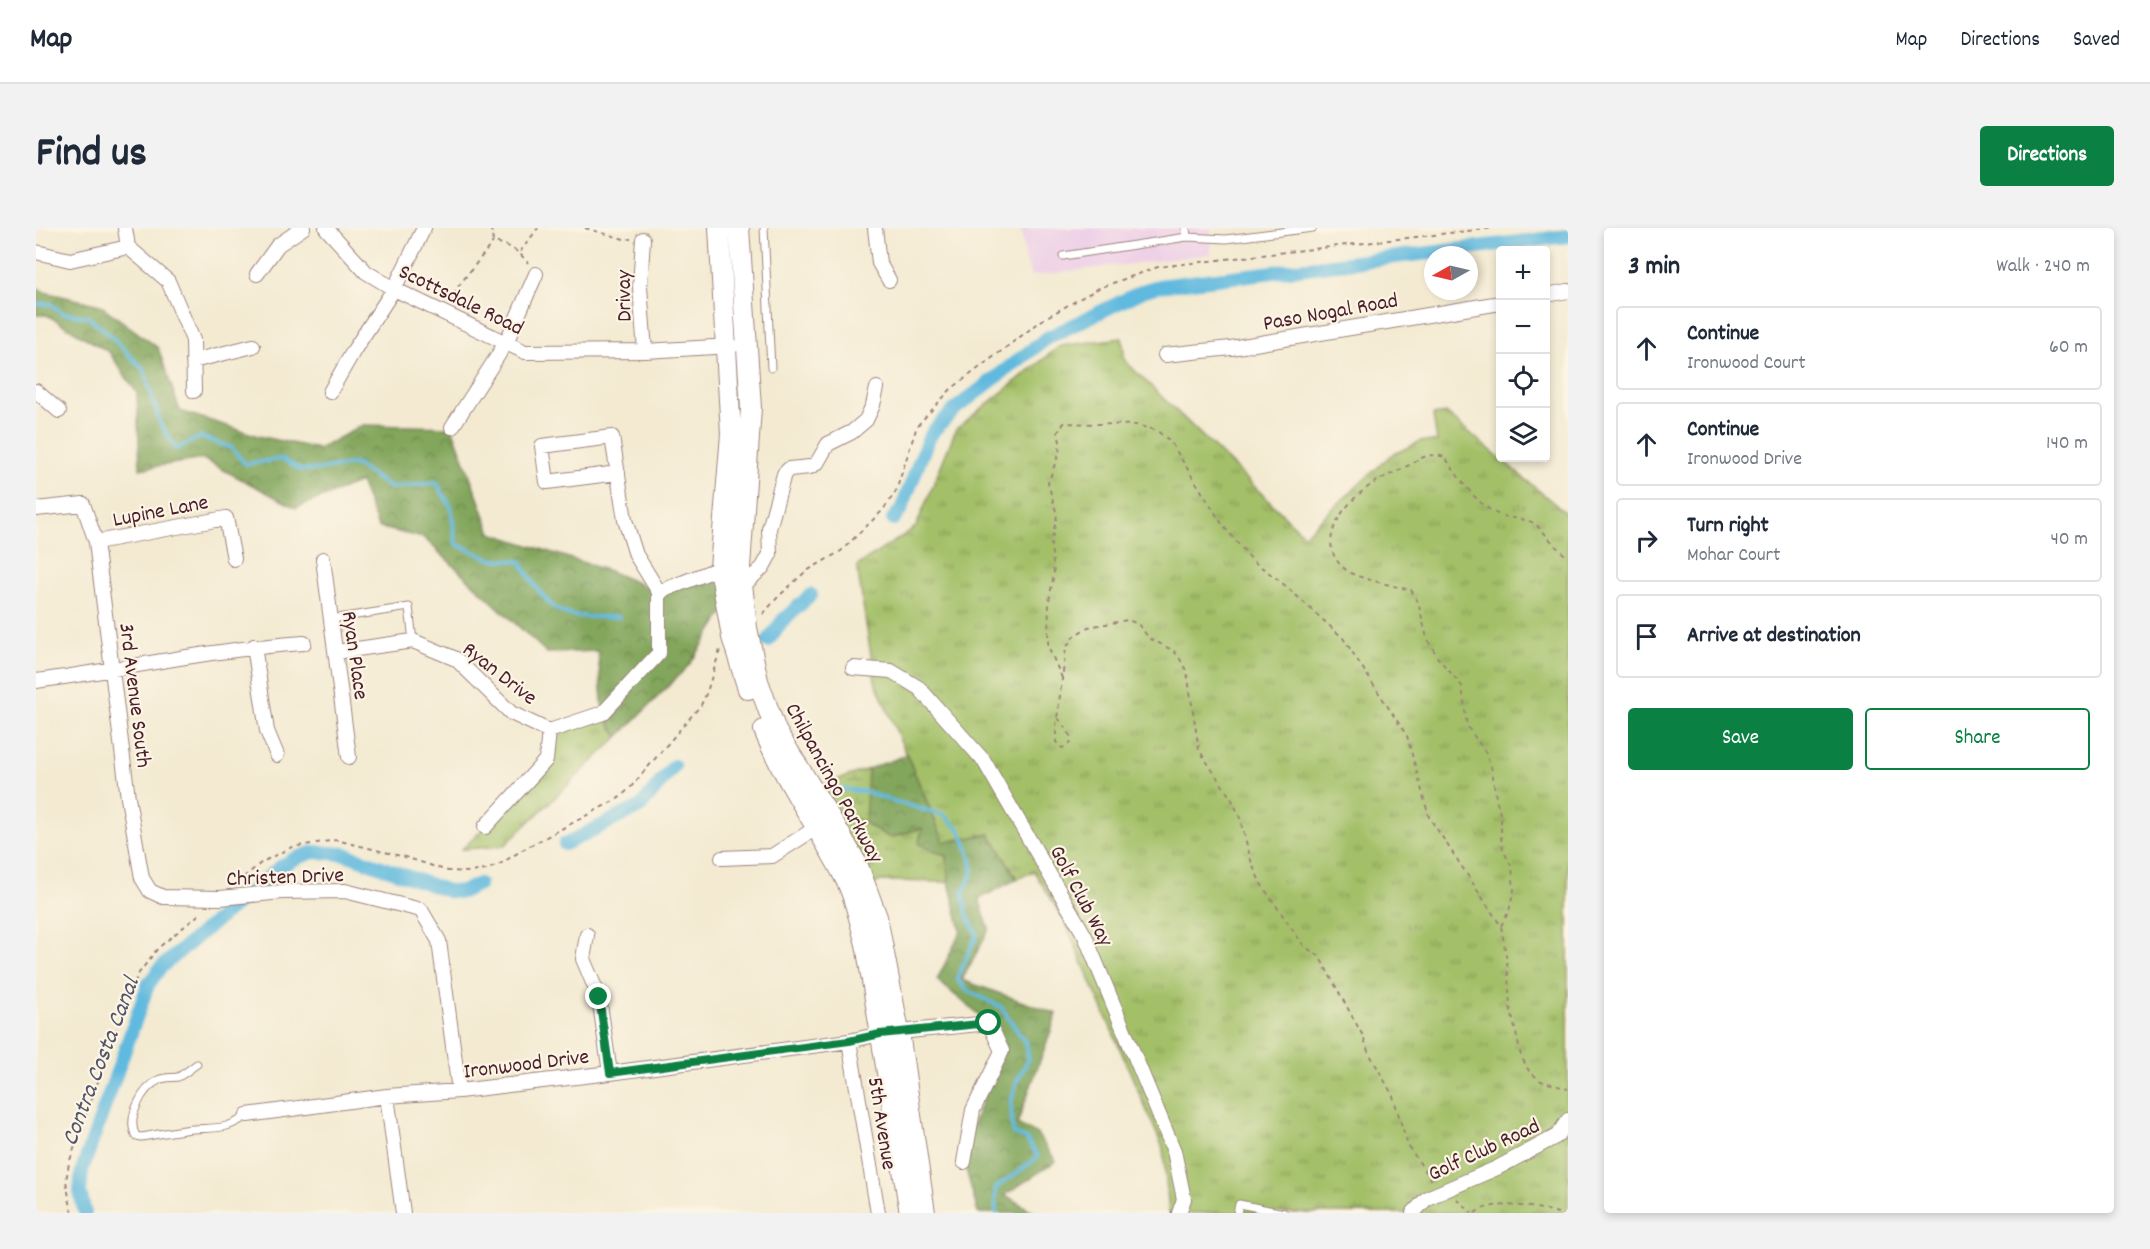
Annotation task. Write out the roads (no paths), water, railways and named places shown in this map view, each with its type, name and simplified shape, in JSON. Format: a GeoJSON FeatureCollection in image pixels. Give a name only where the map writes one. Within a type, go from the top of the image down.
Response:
{"type":"FeatureCollection","features":[{"type":"Feature","properties":{"kind":"street"},"geometry":{"type":"LineString","coordinates":[[125,228],[128,247],[168,281],[193,340],[194,391]]}},
{"type":"Feature","properties":{"kind":"street"},"geometry":{"type":"LineString","coordinates":[[257,274],[278,245],[303,228]]}},
{"type":"Feature","properties":{"kind":"street","name":"Scottsdale Road"},"geometry":{"type":"LineString","coordinates":[[326,228],[366,272],[394,289],[525,352],[645,351],[747,345]]}},
{"type":"Feature","properties":{"kind":"street"},"geometry":{"type":"LineString","coordinates":[[330,392],[394,289],[424,228]]}},
{"type":"Feature","properties":{"kind":"street","name":"Chilpancingo Parkway"},"geometry":{"type":"LineString","coordinates":[[719,228],[731,434],[720,568],[732,637],[750,696],[776,758],[824,825],[858,866],[877,916],[910,1213]]}},
{"type":"Feature","properties":{"kind":"street","name":"Chilpancingo Parkway"},"geometry":{"type":"LineString","coordinates":[[739,228],[751,408],[740,567],[747,628],[758,681],[776,731],[824,825]]}},
{"type":"Feature","properties":{"kind":"street"},"geometry":{"type":"LineString","coordinates":[[875,228],[879,263],[889,280]]}},
{"type":"Feature","properties":{"kind":"street","name":"Drivay"},"geometry":{"type":"LineString","coordinates":[[643,239],[639,287],[645,351]]}},
{"type":"Feature","properties":{"kind":"street"},"geometry":{"type":"LineString","coordinates":[[36,252],[70,260],[128,247]]}},
{"type":"Feature","properties":{"kind":"street"},"geometry":{"type":"LineString","coordinates":[[452,427],[506,343],[536,274]]}},
{"type":"Feature","properties":{"kind":"street"},"geometry":{"type":"LineString","coordinates":[[1550,294],[1568,291]]}},
{"type":"Feature","properties":{"kind":"street","name":"Paso Nogal Road"},"geometry":{"type":"LineString","coordinates":[[1165,355],[1231,348],[1496,304]]}},
{"type":"Feature","properties":{"kind":"street"},"geometry":{"type":"LineString","coordinates":[[193,362],[253,346]]}},
{"type":"Feature","properties":{"kind":"street"},"geometry":{"type":"LineString","coordinates":[[742,587],[763,567],[770,554],[770,529],[784,474],[789,469],[810,467],[818,463],[828,444],[852,432],[866,420],[877,388]]}},
{"type":"Feature","properties":{"kind":"street"},"geometry":{"type":"LineString","coordinates":[[36,391],[59,411]]}},
{"type":"Feature","properties":{"kind":"street"},"geometry":{"type":"LineString","coordinates":[[618,473],[547,482],[542,446],[612,436],[618,473],[625,520],[636,555],[659,592],[720,568],[740,567]]}},
{"type":"Feature","properties":{"kind":"street","name":"3rd Avenue South"},"geometry":{"type":"LineString","coordinates":[[36,509],[83,504],[96,542],[128,798],[142,878],[150,891]]}},
{"type":"Feature","properties":{"kind":"street","name":"Lupine Lane"},"geometry":{"type":"LineString","coordinates":[[96,542],[226,518],[234,559]]}},
{"type":"Feature","properties":{"kind":"street","name":"Ryan Place"},"geometry":{"type":"LineString","coordinates":[[323,559],[350,757]]}},
{"type":"Feature","properties":{"kind":"street","name":"Ryan Drive"},"geometry":{"type":"LineString","coordinates":[[413,641],[456,659],[511,712],[549,731],[603,713],[658,653],[659,592]]}},
{"type":"Feature","properties":{"kind":"street"},"geometry":{"type":"LineString","coordinates":[[336,652],[413,641]]}},
{"type":"Feature","properties":{"kind":"street"},"geometry":{"type":"LineString","coordinates":[[36,681],[113,671],[254,646],[304,643]]}},
{"type":"Feature","properties":{"kind":"street"},"geometry":{"type":"LineString","coordinates":[[254,646],[267,730],[277,755]]}},
{"type":"Feature","properties":{"kind":"street","name":"Golf Club Way"},"geometry":{"type":"LineString","coordinates":[[853,668],[891,671],[919,688],[984,760],[1085,936],[1174,1151],[1184,1199],[1179,1213]]}},
{"type":"Feature","properties":{"kind":"street"},"geometry":{"type":"LineString","coordinates":[[485,827],[546,760],[549,731]]}},
{"type":"Feature","properties":{"kind":"street"},"geometry":{"type":"LineString","coordinates":[[722,858],[772,856],[824,825]]}},
{"type":"Feature","properties":{"kind":"street","name":"Christen Drive"},"geometry":{"type":"LineString","coordinates":[[150,891],[163,897],[234,897],[282,892],[345,891],[421,910],[439,941],[459,1091]]}},
{"type":"Feature","properties":{"kind":"street"},"geometry":{"type":"LineString","coordinates":[[587,935],[582,959],[599,997],[610,1073]]}},
{"type":"Feature","properties":{"kind":"street","name":"Ironwood Drive"},"geometry":{"type":"LineString","coordinates":[[247,1115],[387,1096],[459,1091],[610,1073],[849,1041],[889,1033],[989,1023],[1002,1051],[973,1110],[964,1162]]}},
{"type":"Feature","properties":{"kind":"street","name":"Chilpancingo Parkway"},"geometry":{"type":"LineString","coordinates":[[889,1033],[925,1213]]}},
{"type":"Feature","properties":{"kind":"street","name":"5th Avenue"},"geometry":{"type":"LineString","coordinates":[[849,1041],[878,1213]]}},
{"type":"Feature","properties":{"kind":"street"},"geometry":{"type":"LineString","coordinates":[[387,1096],[403,1213]]}},
{"type":"Feature","properties":{"kind":"street","name":"Golf Club Road"},"geometry":{"type":"LineString","coordinates":[[1413,1213],[1427,1198],[1534,1150],[1557,1136],[1568,1120]]}},
{"type":"Feature","properties":{"kind":"lane"},"geometry":{"type":"LineString","coordinates":[[764,228],[771,368]]}},
{"type":"Feature","properties":{"kind":"lane"},"geometry":{"type":"LineString","coordinates":[[1186,228],[1187,237]]}},
{"type":"Feature","properties":{"kind":"lane"},"geometry":{"type":"LineString","coordinates":[[1063,256],[1187,237],[1226,239],[1313,228]]}},
{"type":"Feature","properties":{"kind":"lane"},"geometry":{"type":"LineString","coordinates":[[331,619],[409,607],[413,641]]}},
{"type":"Feature","properties":{"kind":"lane"},"geometry":{"type":"LineString","coordinates":[[197,1064],[178,1077],[158,1080],[146,1092],[136,1108],[132,1124],[136,1136],[186,1129],[214,1130],[239,1121],[247,1115]]}},
{"type":"Feature","properties":{"kind":"lane"},"geometry":{"type":"LineString","coordinates":[[1237,1213],[1239,1204],[1284,1213]]}},
{"type":"Feature","properties":{"kind":"waterway","name":"Contra Costa Canal"},"geometry":{"type":"LineString","coordinates":[[893,519],[901,510],[927,442],[934,430],[955,409],[1047,338],[1145,290],[1159,286],[1568,236]]}},
{"type":"Feature","properties":{"kind":"waterway"},"geometry":{"type":"LineString","coordinates":[[36,304],[51,304],[62,313],[88,317],[108,333],[144,370],[160,423],[176,449],[201,437],[232,448],[245,464],[282,459],[301,470],[355,464],[391,488],[436,482],[451,507],[456,544],[490,559],[520,561],[547,601],[558,610],[580,616],[619,617]]}},
{"type":"Feature","properties":{"kind":"waterway","name":"Contra Costa Canal"},"geometry":{"type":"LineString","coordinates":[[768,641],[783,620],[811,595]]}},
{"type":"Feature","properties":{"kind":"waterway","name":"Contra Costa Canal"},"geometry":{"type":"LineString","coordinates":[[565,844],[641,806],[674,766]]}},
{"type":"Feature","properties":{"kind":"waterway"},"geometry":{"type":"LineString","coordinates":[[843,789],[867,792],[944,815],[960,830],[970,855],[973,871],[963,894],[967,914],[977,935],[957,978],[966,990],[1001,1007],[1027,1045],[1028,1060],[1017,1081],[1011,1103],[1013,1133],[1026,1139],[1038,1156],[995,1189],[996,1213]]}},
{"type":"Feature","properties":{"kind":"waterway","name":"Contra Costa Canal"},"geometry":{"type":"LineString","coordinates":[[85,1213],[80,1192],[82,1170],[148,985],[160,968],[279,868],[294,859],[314,852],[345,854],[448,891],[462,892],[479,884]]}}]}
